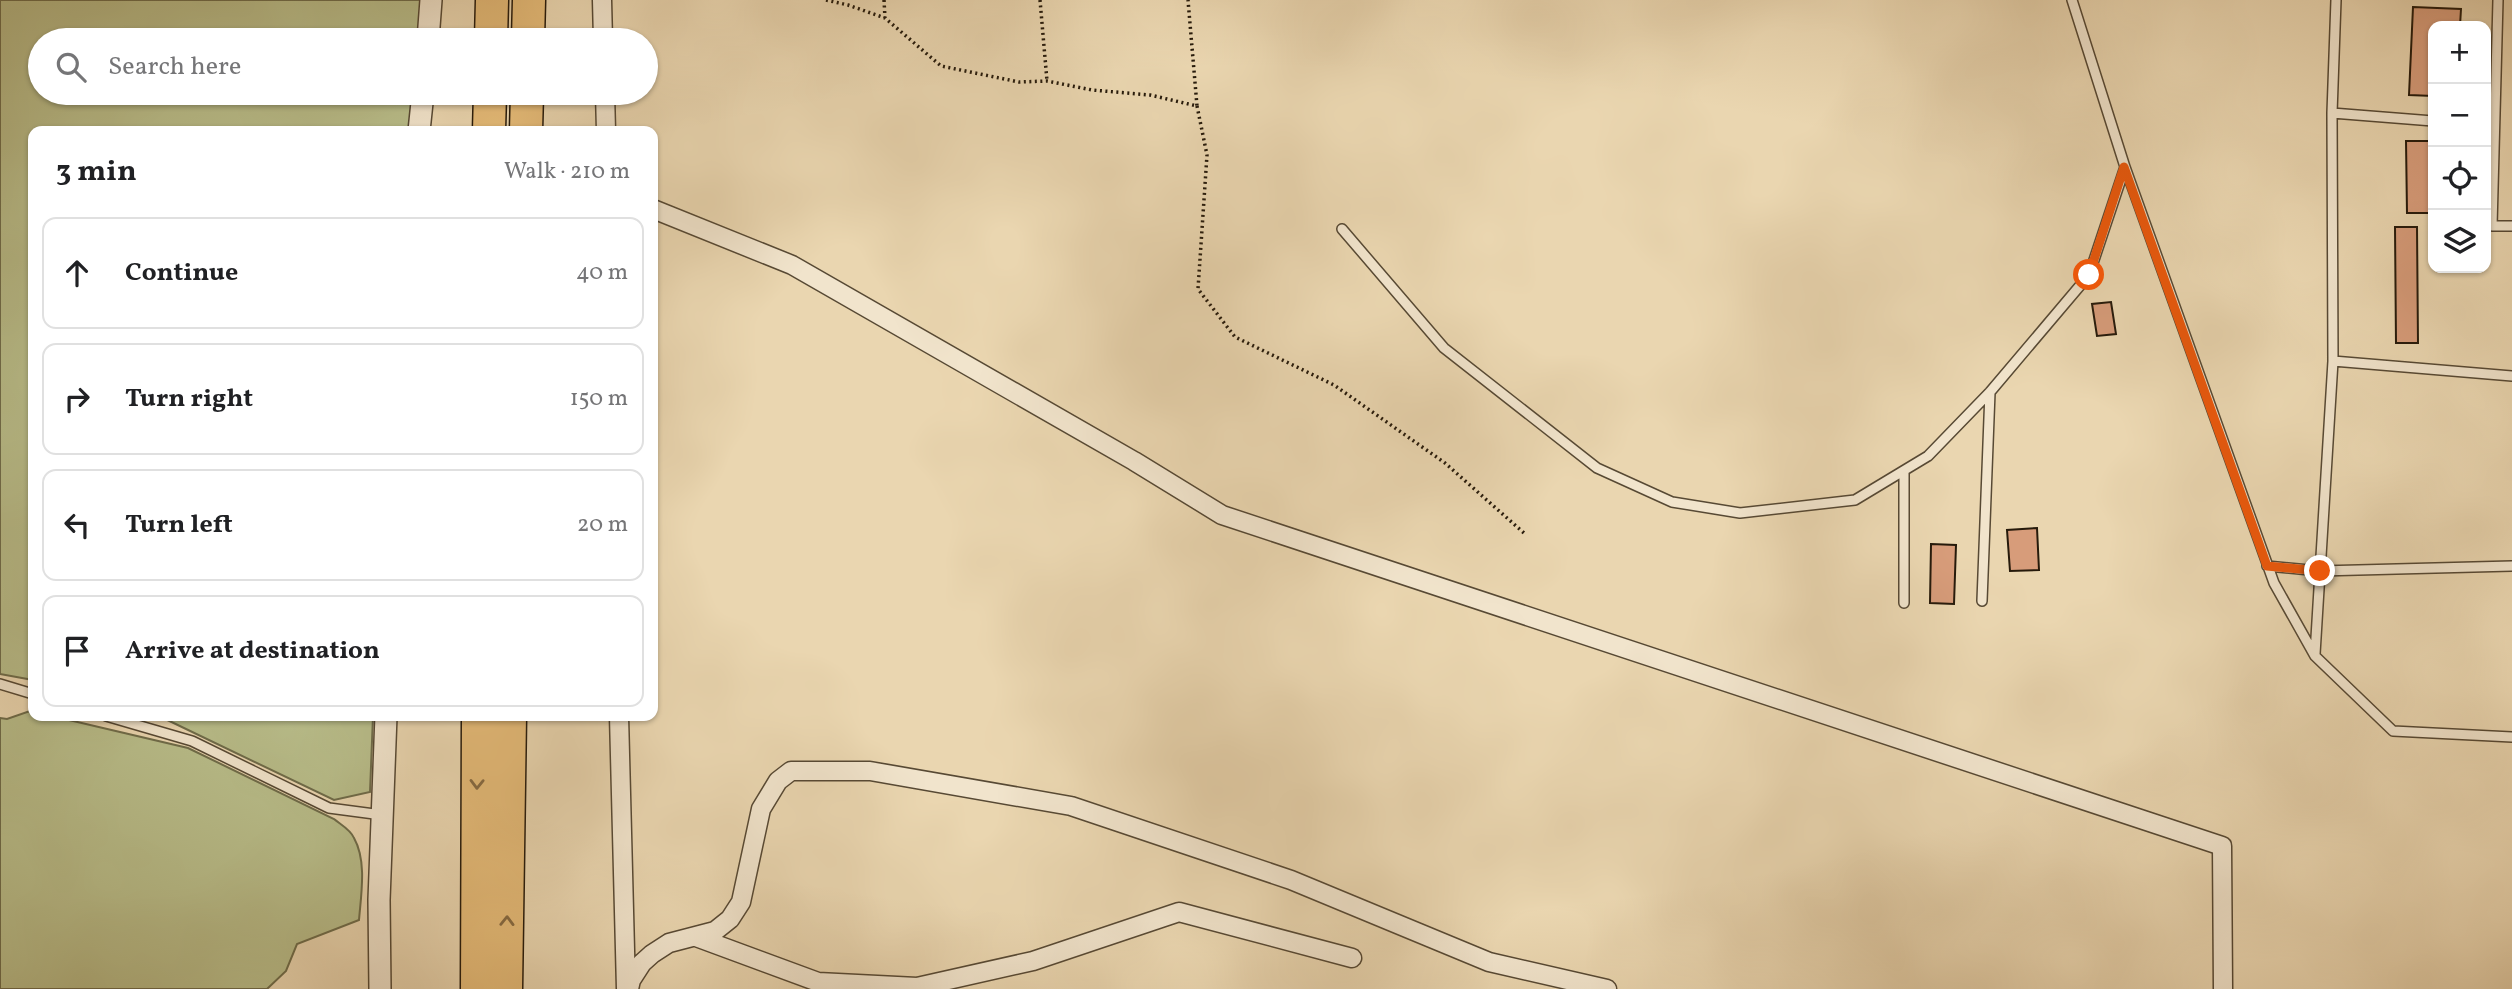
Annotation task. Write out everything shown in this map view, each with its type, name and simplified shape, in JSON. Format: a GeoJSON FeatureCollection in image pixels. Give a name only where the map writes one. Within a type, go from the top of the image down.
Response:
{"type":"FeatureCollection","features":[{"type":"Feature","properties":{"kind":"highway"},"geometry":{"type":"LineString","coordinates":[[491,28],[492,0]]}},
{"type":"Feature","properties":{"kind":"highway"},"geometry":{"type":"LineString","coordinates":[[528,28],[529,0]]}},
{"type":"Feature","properties":{"kind":"highway"},"geometry":{"type":"LineString","coordinates":[[489,126],[490,105]]}},
{"type":"Feature","properties":{"kind":"highway"},"geometry":{"type":"LineString","coordinates":[[526,126],[527,105]]}},
{"type":"Feature","properties":{"kind":"highway"},"geometry":{"type":"LineString","coordinates":[[477,989],[475,858],[478,721]]}},
{"type":"Feature","properties":{"kind":"highway"},"geometry":{"type":"LineString","coordinates":[[506,989],[510,721]]}},
{"type":"Feature","properties":{"kind":"street"},"geometry":{"type":"LineString","coordinates":[[429,28],[432,0]]}},
{"type":"Feature","properties":{"kind":"street"},"geometry":{"type":"LineString","coordinates":[[602,0],[603,28]]}},
{"type":"Feature","properties":{"kind":"street"},"geometry":{"type":"LineString","coordinates":[[420,126],[422,105]]}},
{"type":"Feature","properties":{"kind":"street"},"geometry":{"type":"LineString","coordinates":[[605,105],[606,126]]}},
{"type":"Feature","properties":{"kind":"street"},"geometry":{"type":"LineString","coordinates":[[658,211],[792,265],[1134,461],[1222,515],[2222,846],[2223,989]]}},
{"type":"Feature","properties":{"kind":"street"},"geometry":{"type":"LineString","coordinates":[[380,989],[379,900],[386,721]]}},
{"type":"Feature","properties":{"kind":"street"},"geometry":{"type":"LineString","coordinates":[[620,721],[627,989]]}},
{"type":"Feature","properties":{"kind":"street"},"geometry":{"type":"LineString","coordinates":[[627,989],[636,971],[652,954],[669,943],[715,931],[730,919],[741,902],[761,809],[778,781],[791,771],[870,771],[1072,806],[1291,880],[1489,962],[1607,989]]}},
{"type":"Feature","properties":{"kind":"street"},"geometry":{"type":"LineString","coordinates":[[696,937],[818,982],[917,987],[1033,961],[1179,912],[1352,958]]}},
{"type":"Feature","properties":{"kind":"lane"},"geometry":{"type":"LineString","coordinates":[[2072,0],[2124,167],[2267,566],[2315,656],[2393,731],[2512,737]]}},
{"type":"Feature","properties":{"kind":"lane"},"geometry":{"type":"LineString","coordinates":[[2315,656],[2333,361],[2332,114],[2336,0]]}},
{"type":"Feature","properties":{"kind":"lane"},"geometry":{"type":"LineString","coordinates":[[2491,98],[2498,0]]}},
{"type":"Feature","properties":{"kind":"lane"},"geometry":{"type":"LineString","coordinates":[[2332,114],[2428,121]]}},
{"type":"Feature","properties":{"kind":"lane"},"geometry":{"type":"LineString","coordinates":[[2490,147],[2492,226],[2512,226]]}},
{"type":"Feature","properties":{"kind":"lane"},"geometry":{"type":"LineString","coordinates":[[1342,229],[1444,348],[1597,468],[1672,502],[1740,513],[1854,500],[1928,456],[1990,392],[2089,275],[2124,167]]}},
{"type":"Feature","properties":{"kind":"lane"},"geometry":{"type":"LineString","coordinates":[[2333,361],[2512,376]]}},
{"type":"Feature","properties":{"kind":"lane"},"geometry":{"type":"LineString","coordinates":[[1982,601],[1990,392]]}},
{"type":"Feature","properties":{"kind":"lane"},"geometry":{"type":"LineString","coordinates":[[1904,471],[1904,603]]}},
{"type":"Feature","properties":{"kind":"lane"},"geometry":{"type":"LineString","coordinates":[[2267,566],[2320,571],[2512,566]]}},
{"type":"Feature","properties":{"kind":"lane"},"geometry":{"type":"LineString","coordinates":[[0,684],[28,692]]}},
{"type":"Feature","properties":{"kind":"lane"},"geometry":{"type":"LineString","coordinates":[[123,721],[192,741],[328,808],[382,814]]}},
{"type":"Feature","properties":{"kind":"path"},"geometry":{"type":"LineString","coordinates":[[826,0],[885,18],[941,66],[1019,82],[1048,81],[1092,90],[1150,95],[1197,106]]}},
{"type":"Feature","properties":{"kind":"path"},"geometry":{"type":"LineString","coordinates":[[884,0],[885,18]]}},
{"type":"Feature","properties":{"kind":"path"},"geometry":{"type":"LineString","coordinates":[[1040,0],[1048,81]]}},
{"type":"Feature","properties":{"kind":"path"},"geometry":{"type":"LineString","coordinates":[[1188,0],[1197,106],[1207,155],[1198,289],[1235,337],[1334,385],[1445,463],[1524,533]]}},
{"type":"Feature","properties":{"kind":"green space"},"geometry":{"type":"Polygon","coordinates":[[[0,0],[421,0],[419,28],[28,28],[28,105],[413,105],[411,126],[28,126],[28,679],[0,674],[0,0]]]}},
{"type":"Feature","properties":{"kind":"green space"},"geometry":{"type":"Polygon","coordinates":[[[28,712],[28,721],[73,721],[188,748],[334,819],[353,835],[361,857],[359,920],[297,944],[286,971],[267,989],[0,989],[0,718],[7,719],[28,712]]]}},
{"type":"Feature","properties":{"kind":"green space"},"geometry":{"type":"Polygon","coordinates":[[[169,721],[373,721],[370,792],[334,800],[169,721]]]}},
{"type":"Feature","properties":{"kind":"building"},"geometry":{"type":"Polygon","coordinates":[[[2413,7],[2461,9],[2460,21],[2428,21],[2428,96],[2409,95],[2413,7]]]}},
{"type":"Feature","properties":{"kind":"building"},"geometry":{"type":"Polygon","coordinates":[[[2406,141],[2428,141],[2428,213],[2407,213],[2406,141]]]}},
{"type":"Feature","properties":{"kind":"building"},"geometry":{"type":"Polygon","coordinates":[[[2395,227],[2417,227],[2418,343],[2396,343],[2395,227]]]}},
{"type":"Feature","properties":{"kind":"building"},"geometry":{"type":"Polygon","coordinates":[[[2111,302],[2116,334],[2097,336],[2092,304],[2111,302]]]}},
{"type":"Feature","properties":{"kind":"building"},"geometry":{"type":"Polygon","coordinates":[[[2037,528],[2039,570],[2010,571],[2007,530],[2037,528]]]}},
{"type":"Feature","properties":{"kind":"building"},"geometry":{"type":"Polygon","coordinates":[[[1931,544],[1956,545],[1954,604],[1930,603],[1931,544]]]}},
{"type":"Feature","properties":{"kind":"route"},"geometry":{"type":"LineString","coordinates":[[2089,275],[2124,167],[2267,566],[2320,571]]}}]}
